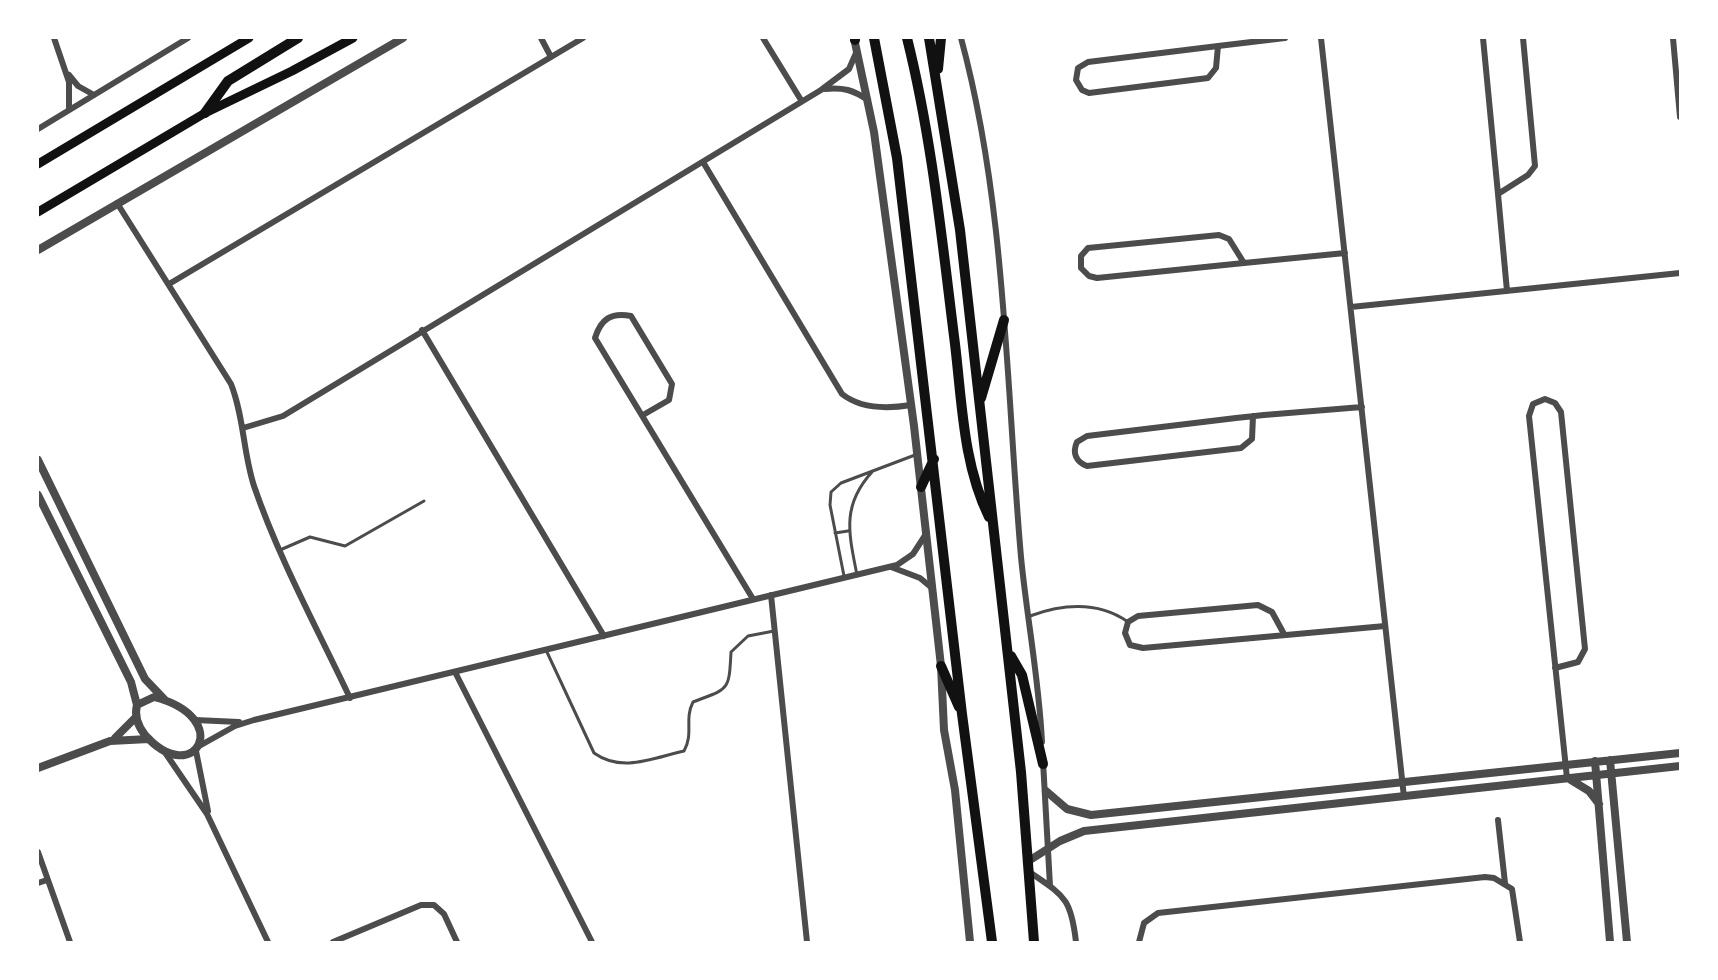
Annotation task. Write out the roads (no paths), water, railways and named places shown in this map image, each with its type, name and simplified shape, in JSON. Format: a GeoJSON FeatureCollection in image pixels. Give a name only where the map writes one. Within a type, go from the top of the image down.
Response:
{"type":"FeatureCollection","features":[{"type":"Feature","properties":{"kind":"main road"},"geometry":{"type":"LineString","coordinates":[[38,164],[249,38]]}},
{"type":"Feature","properties":{"kind":"main road"},"geometry":{"type":"LineString","coordinates":[[205,113],[228,81],[298,38]]}},
{"type":"Feature","properties":{"kind":"main road"},"geometry":{"type":"LineString","coordinates":[[38,212],[205,113],[292,71],[353,38]]}},
{"type":"Feature","properties":{"kind":"main road"},"geometry":{"type":"LineString","coordinates":[[874,38],[897,158],[962,714],[992,942]]}},
{"type":"Feature","properties":{"kind":"main road"},"geometry":{"type":"LineString","coordinates":[[907,38],[922,103],[932,166],[970,468],[981,501],[993,526]]}},
{"type":"Feature","properties":{"kind":"main road"},"geometry":{"type":"LineString","coordinates":[[929,38],[937,75],[960,230],[1007,649],[1034,942]]}},
{"type":"Feature","properties":{"kind":"main road"},"geometry":{"type":"LineString","coordinates":[[937,75],[941,38]]}},
{"type":"Feature","properties":{"kind":"main road"},"geometry":{"type":"LineString","coordinates":[[979,404],[1004,320]]}},
{"type":"Feature","properties":{"kind":"main road"},"geometry":{"type":"LineString","coordinates":[[921,487],[934,459]]}},
{"type":"Feature","properties":{"kind":"main road"},"geometry":{"type":"LineString","coordinates":[[1007,649],[1022,675],[1043,764]]}},
{"type":"Feature","properties":{"kind":"main road"},"geometry":{"type":"LineString","coordinates":[[941,666],[962,714]]}},
{"type":"Feature","properties":{"kind":"street"},"geometry":{"type":"LineString","coordinates":[[54,38],[67,72],[70,91],[69,110]]}},
{"type":"Feature","properties":{"kind":"street"},"geometry":{"type":"LineString","coordinates":[[38,129],[188,38]]}},
{"type":"Feature","properties":{"kind":"street"},"geometry":{"type":"LineString","coordinates":[[38,250],[403,38]]}},
{"type":"Feature","properties":{"kind":"street"},"geometry":{"type":"LineString","coordinates":[[541,38],[551,57]]}},
{"type":"Feature","properties":{"kind":"street"},"geometry":{"type":"LineString","coordinates":[[169,284],[583,38]]}},
{"type":"Feature","properties":{"kind":"street"},"geometry":{"type":"LineString","coordinates":[[763,38],[801,100]]}},
{"type":"Feature","properties":{"kind":"street"},"geometry":{"type":"LineString","coordinates":[[855,38],[856,52],[868,100],[911,405],[941,666],[944,730],[954,790],[970,942]]}},
{"type":"Feature","properties":{"kind":"street"},"geometry":{"type":"LineString","coordinates":[[961,38],[973,82],[985,153],[1004,320],[1022,558],[1040,689],[1050,886]]}},
{"type":"Feature","properties":{"kind":"street"},"geometry":{"type":"LineString","coordinates":[[1218,46],[1216,69],[1208,78],[1089,93],[1082,90],[1076,80],[1078,68],[1088,62],[1218,46],[1285,38]]}},
{"type":"Feature","properties":{"kind":"street"},"geometry":{"type":"LineString","coordinates":[[1322,38],[1404,797]]}},
{"type":"Feature","properties":{"kind":"street"},"geometry":{"type":"LineString","coordinates":[[1483,38],[1507,291]]}},
{"type":"Feature","properties":{"kind":"street"},"geometry":{"type":"LineString","coordinates":[[1498,194],[1528,175],[1535,166],[1524,38]]}},
{"type":"Feature","properties":{"kind":"street"},"geometry":{"type":"LineString","coordinates":[[1673,38],[1680,117]]}},
{"type":"Feature","properties":{"kind":"street"},"geometry":{"type":"LineString","coordinates":[[243,428],[270,422],[283,416],[703,162],[801,100],[821,90],[849,69],[856,52]]}},
{"type":"Feature","properties":{"kind":"street"},"geometry":{"type":"LineString","coordinates":[[67,72],[78,86],[94,95]]}},
{"type":"Feature","properties":{"kind":"street"},"geometry":{"type":"LineString","coordinates":[[821,90],[841,88],[854,91],[868,100]]}},
{"type":"Feature","properties":{"kind":"street"},"geometry":{"type":"LineString","coordinates":[[703,162],[842,394],[854,403],[874,406],[911,405]]}},
{"type":"Feature","properties":{"kind":"street"},"geometry":{"type":"LineString","coordinates":[[117,203],[231,384],[243,428],[250,473],[280,550],[350,698]]}},
{"type":"Feature","properties":{"kind":"street"},"geometry":{"type":"LineString","coordinates":[[1244,263],[1229,238],[1219,235],[1088,248],[1081,256],[1080,264],[1082,271],[1093,278],[1345,253]]}},
{"type":"Feature","properties":{"kind":"street"},"geometry":{"type":"LineString","coordinates":[[1351,307],[1680,273]]}},
{"type":"Feature","properties":{"kind":"street"},"geometry":{"type":"LineString","coordinates":[[643,415],[669,400],[672,384],[631,316],[619,314],[607,317],[598,327],[596,338],[753,600]]}},
{"type":"Feature","properties":{"kind":"street"},"geometry":{"type":"LineString","coordinates":[[422,330],[604,636]]}},
{"type":"Feature","properties":{"kind":"street"},"geometry":{"type":"LineString","coordinates":[[1554,668],[1578,662],[1585,648],[1561,412],[1555,403],[1545,399],[1533,404],[1529,416],[1554,668],[1567,778]]}},
{"type":"Feature","properties":{"kind":"street"},"geometry":{"type":"LineString","coordinates":[[1253,416],[1252,439],[1241,448],[1088,466],[1078,460],[1075,453],[1077,442],[1087,436],[1253,416],[1362,407]]}},
{"type":"Feature","properties":{"kind":"street"},"geometry":{"type":"LineString","coordinates":[[38,460],[145,679],[165,700],[195,720],[234,723],[254,720],[844,578],[891,566],[908,559],[926,534]]}},
{"type":"Feature","properties":{"kind":"street"},"geometry":{"type":"LineString","coordinates":[[38,495],[131,682],[137,705],[136,717],[142,731],[149,739],[161,748],[179,755],[198,748],[235,726],[254,720]]}},
{"type":"Feature","properties":{"kind":"street"},"geometry":{"type":"LineString","coordinates":[[891,566],[920,578],[932,588]]}},
{"type":"Feature","properties":{"kind":"street"},"geometry":{"type":"LineString","coordinates":[[771,595],[807,942]]}},
{"type":"Feature","properties":{"kind":"street"},"geometry":{"type":"LineString","coordinates":[[1284,634],[1272,612],[1258,605],[1138,616],[1128,622],[1125,638],[1130,645],[1138,648],[1385,626]]}},
{"type":"Feature","properties":{"kind":"street"},"geometry":{"type":"LineString","coordinates":[[455,672],[592,942]]}},
{"type":"Feature","properties":{"kind":"street"},"geometry":{"type":"LineString","coordinates":[[137,705],[154,697],[165,700]]}},
{"type":"Feature","properties":{"kind":"street"},"geometry":{"type":"LineString","coordinates":[[38,768],[110,741],[120,735],[136,717]]}},
{"type":"Feature","properties":{"kind":"street"},"geometry":{"type":"LineString","coordinates":[[195,720],[201,733],[198,748],[202,789],[213,826]]}},
{"type":"Feature","properties":{"kind":"street"},"geometry":{"type":"LineString","coordinates":[[110,741],[149,739]]}},
{"type":"Feature","properties":{"kind":"street"},"geometry":{"type":"LineString","coordinates":[[161,748],[185,780],[213,826],[268,942]]}},
{"type":"Feature","properties":{"kind":"street"},"geometry":{"type":"LineString","coordinates":[[1046,791],[1059,804],[1075,813],[1091,815],[1680,753]]}},
{"type":"Feature","properties":{"kind":"street"},"geometry":{"type":"LineString","coordinates":[[1610,760],[1627,942]]}},
{"type":"Feature","properties":{"kind":"street"},"geometry":{"type":"LineString","coordinates":[[1595,761],[1611,942]]}},
{"type":"Feature","properties":{"kind":"street"},"geometry":{"type":"LineString","coordinates":[[1076,942],[1073,913],[1062,895],[1028,867],[1049,849],[1077,832],[1680,766]]}},
{"type":"Feature","properties":{"kind":"street"},"geometry":{"type":"LineString","coordinates":[[1567,778],[1589,791],[1599,805]]}},
{"type":"Feature","properties":{"kind":"street"},"geometry":{"type":"LineString","coordinates":[[1147,809],[1148,824]]}},
{"type":"Feature","properties":{"kind":"street"},"geometry":{"type":"LineString","coordinates":[[1498,820],[1504,883]]}},
{"type":"Feature","properties":{"kind":"street"},"geometry":{"type":"LineString","coordinates":[[38,852],[70,942]]}},
{"type":"Feature","properties":{"kind":"street"},"geometry":{"type":"LineString","coordinates":[[1139,942],[1140,929],[1144,923],[1158,913],[1485,877],[1504,883],[1512,889],[1516,897],[1520,942]]}},
{"type":"Feature","properties":{"kind":"street"},"geometry":{"type":"LineString","coordinates":[[38,884],[47,880]]}},
{"type":"Feature","properties":{"kind":"street"},"geometry":{"type":"LineString","coordinates":[[333,942],[421,905],[434,905],[444,914],[457,942]]}},
{"type":"Feature","properties":{"kind":"lane"},"geometry":{"type":"LineString","coordinates":[[844,578],[829,498],[831,492],[841,483],[917,455]]}},
{"type":"Feature","properties":{"kind":"lane"},"geometry":{"type":"LineString","coordinates":[[857,574],[849,531],[849,518],[855,497],[874,470]]}},
{"type":"Feature","properties":{"kind":"lane"},"geometry":{"type":"LineString","coordinates":[[280,550],[310,537],[337,546],[354,543],[423,501]]}},
{"type":"Feature","properties":{"kind":"lane"},"geometry":{"type":"LineString","coordinates":[[835,533],[849,531]]}},
{"type":"Feature","properties":{"kind":"lane"},"geometry":{"type":"LineString","coordinates":[[1029,617],[1046,610],[1073,606],[1097,608],[1116,614],[1128,622]]}},
{"type":"Feature","properties":{"kind":"lane"},"geometry":{"type":"LineString","coordinates":[[545,649],[594,753],[606,762],[620,765],[684,751],[690,740],[688,712],[693,702],[724,690],[728,685],[730,652],[748,636],[774,631]]}}]}
